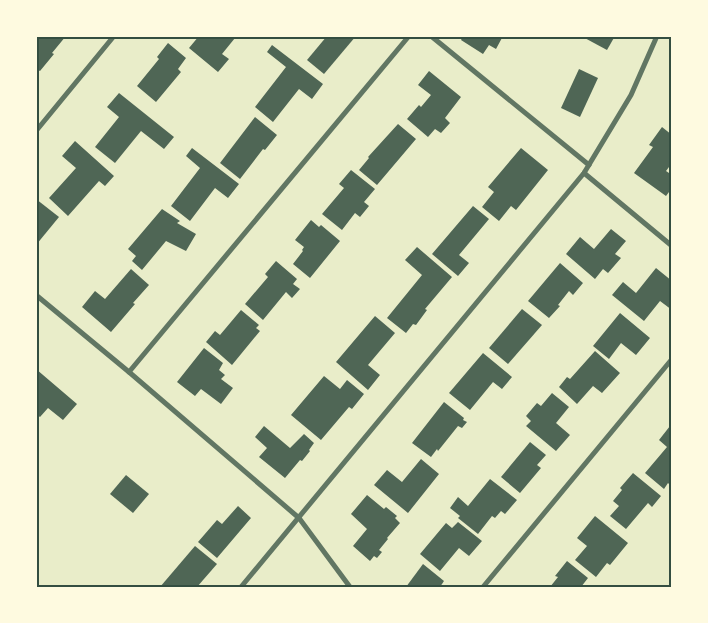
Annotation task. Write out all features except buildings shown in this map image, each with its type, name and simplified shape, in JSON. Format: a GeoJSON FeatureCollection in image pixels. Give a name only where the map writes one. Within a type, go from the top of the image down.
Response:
{"type":"FeatureCollection","features":[{"type":"Feature","properties":{"kind":"street"},"geometry":{"type":"LineString","coordinates":[[36,131],[114,36]]}},
{"type":"Feature","properties":{"kind":"street"},"geometry":{"type":"LineString","coordinates":[[129,372],[409,36]]}},
{"type":"Feature","properties":{"kind":"street"},"geometry":{"type":"LineString","coordinates":[[431,36],[589,165]]}},
{"type":"Feature","properties":{"kind":"street"},"geometry":{"type":"LineString","coordinates":[[241,587],[584,173],[631,95],[657,36]]}},
{"type":"Feature","properties":{"kind":"street"},"geometry":{"type":"LineString","coordinates":[[584,173],[672,246]]}},
{"type":"Feature","properties":{"kind":"street"},"geometry":{"type":"LineString","coordinates":[[36,295],[299,518],[350,587]]}},
{"type":"Feature","properties":{"kind":"street"},"geometry":{"type":"LineString","coordinates":[[483,587],[672,359]]}}]}
